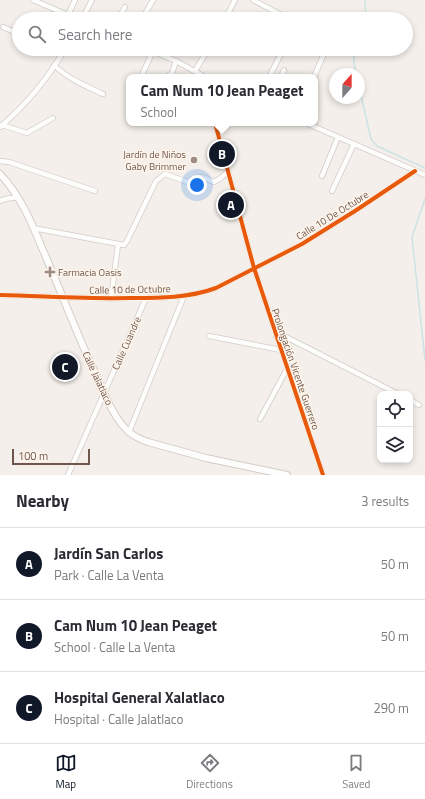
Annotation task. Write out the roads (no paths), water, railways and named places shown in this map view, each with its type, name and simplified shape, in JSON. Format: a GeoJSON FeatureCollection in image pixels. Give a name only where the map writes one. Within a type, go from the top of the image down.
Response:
{"type":"FeatureCollection","features":[{"type":"Feature","properties":{"kind":"main road","name":"Calle Jalatlaco"},"geometry":{"type":"LineString","coordinates":[[0,174],[18,197],[34,228],[104,393],[120,421],[129,432],[139,439],[206,458],[287,475]]}},
{"type":"Feature","properties":{"kind":"street"},"geometry":{"type":"LineString","coordinates":[[33,0],[61,12]]}},
{"type":"Feature","properties":{"kind":"street"},"geometry":{"type":"LineString","coordinates":[[69,12],[75,0]]}},
{"type":"Feature","properties":{"kind":"street"},"geometry":{"type":"LineString","coordinates":[[86,12],[92,0]]}},
{"type":"Feature","properties":{"kind":"street"},"geometry":{"type":"LineString","coordinates":[[146,12],[152,0]]}},
{"type":"Feature","properties":{"kind":"street"},"geometry":{"type":"LineString","coordinates":[[229,12],[235,0]]}},
{"type":"Feature","properties":{"kind":"street"},"geometry":{"type":"LineString","coordinates":[[253,0],[276,12]]}},
{"type":"Feature","properties":{"kind":"street"},"geometry":{"type":"LineString","coordinates":[[122,12],[125,7]]}},
{"type":"Feature","properties":{"kind":"street"},"geometry":{"type":"LineString","coordinates":[[3,27],[12,31]]}},
{"type":"Feature","properties":{"kind":"street"},"geometry":{"type":"LineString","coordinates":[[1,126],[32,96],[61,56]]}},
{"type":"Feature","properties":{"kind":"street"},"geometry":{"type":"LineString","coordinates":[[142,74],[151,56]]}},
{"type":"Feature","properties":{"kind":"street"},"geometry":{"type":"LineString","coordinates":[[164,56],[200,74]]}},
{"type":"Feature","properties":{"kind":"street"},"geometry":{"type":"LineString","coordinates":[[195,71],[204,56]]}},
{"type":"Feature","properties":{"kind":"street"},"geometry":{"type":"LineString","coordinates":[[271,74],[280,56]]}},
{"type":"Feature","properties":{"kind":"street"},"geometry":{"type":"LineString","coordinates":[[315,74],[323,56]]}},
{"type":"Feature","properties":{"kind":"street"},"geometry":{"type":"LineString","coordinates":[[170,74],[176,61]]}},
{"type":"Feature","properties":{"kind":"street"},"geometry":{"type":"LineString","coordinates":[[54,65],[70,79],[103,94]]}},
{"type":"Feature","properties":{"kind":"street"},"geometry":{"type":"LineString","coordinates":[[282,74],[284,70]]}},
{"type":"Feature","properties":{"kind":"street"},"geometry":{"type":"LineString","coordinates":[[1,126],[27,133],[53,118]]}},
{"type":"Feature","properties":{"kind":"street","name":"Prolongación Vicente Guerrero"},"geometry":{"type":"LineString","coordinates":[[216,126],[254,268],[280,350],[323,475]]}},
{"type":"Feature","properties":{"kind":"street"},"geometry":{"type":"LineString","coordinates":[[313,126],[425,175]]}},
{"type":"Feature","properties":{"kind":"street"},"geometry":{"type":"LineString","coordinates":[[322,176],[338,137]]}},
{"type":"Feature","properties":{"kind":"street"},"geometry":{"type":"LineString","coordinates":[[332,191],[354,144]]}},
{"type":"Feature","properties":{"kind":"street"},"geometry":{"type":"LineString","coordinates":[[0,161],[9,162],[95,191]]}},
{"type":"Feature","properties":{"kind":"street"},"geometry":{"type":"LineString","coordinates":[[34,228],[124,245],[127,242],[156,181],[165,174],[188,182],[200,176],[214,182],[228,171]]}},
{"type":"Feature","properties":{"kind":"street","name":"Calle 10 De Octubre"},"geometry":{"type":"LineString","coordinates":[[254,268],[302,244],[415,171]]}},
{"type":"Feature","properties":{"kind":"street"},"geometry":{"type":"LineString","coordinates":[[0,201],[18,197]]}},
{"type":"Feature","properties":{"kind":"street"},"geometry":{"type":"LineString","coordinates":[[111,299],[118,245]]}},
{"type":"Feature","properties":{"kind":"street","name":"Calle 10 de Octubre"},"geometry":{"type":"LineString","coordinates":[[0,295],[111,299],[184,296],[216,288],[254,268]]}},
{"type":"Feature","properties":{"kind":"street"},"geometry":{"type":"LineString","coordinates":[[129,432],[184,296]]}},
{"type":"Feature","properties":{"kind":"street","name":"Calle Cuandre"},"geometry":{"type":"LineString","coordinates":[[68,475],[146,298]]}},
{"type":"Feature","properties":{"kind":"street"},"geometry":{"type":"LineString","coordinates":[[209,336],[280,350]]}},
{"type":"Feature","properties":{"kind":"street"},"geometry":{"type":"LineString","coordinates":[[276,336],[286,337],[392,391]]}},
{"type":"Feature","properties":{"kind":"street"},"geometry":{"type":"LineString","coordinates":[[260,419],[287,370]]}},
{"type":"Feature","properties":{"kind":"street"},"geometry":{"type":"LineString","coordinates":[[413,402],[419,405]]}},
{"type":"Feature","properties":{"kind":"waterway"},"geometry":{"type":"LineString","coordinates":[[365,0],[366,12]]}},
{"type":"Feature","properties":{"kind":"waterway"},"geometry":{"type":"LineString","coordinates":[[354,56],[355,68]]}},
{"type":"Feature","properties":{"kind":"waterway"},"geometry":{"type":"LineString","coordinates":[[363,104],[371,139],[377,146],[425,168]]}},
{"type":"Feature","properties":{"kind":"waterway"},"geometry":{"type":"LineString","coordinates":[[425,199],[412,237],[425,360]]}},
{"type":"Feature","properties":{"kind":"place","name":"Cam Num 10 Jean Peaget"},"geometry":{"type":"Point","coordinates":[222,154]}},
{"type":"Feature","properties":{"kind":"place","name":"Jardín de Niños Gaby Brimmer"},"geometry":{"type":"Point","coordinates":[194,160]}},
{"type":"Feature","properties":{"kind":"place","name":"Jardín San Carlos"},"geometry":{"type":"Point","coordinates":[231,205]}},
{"type":"Feature","properties":{"kind":"place","name":"Farmacia Oasis"},"geometry":{"type":"Point","coordinates":[50,272]}},
{"type":"Feature","properties":{"kind":"place","name":"Hospital General Xalatlaco"},"geometry":{"type":"Point","coordinates":[65,367]}}]}
